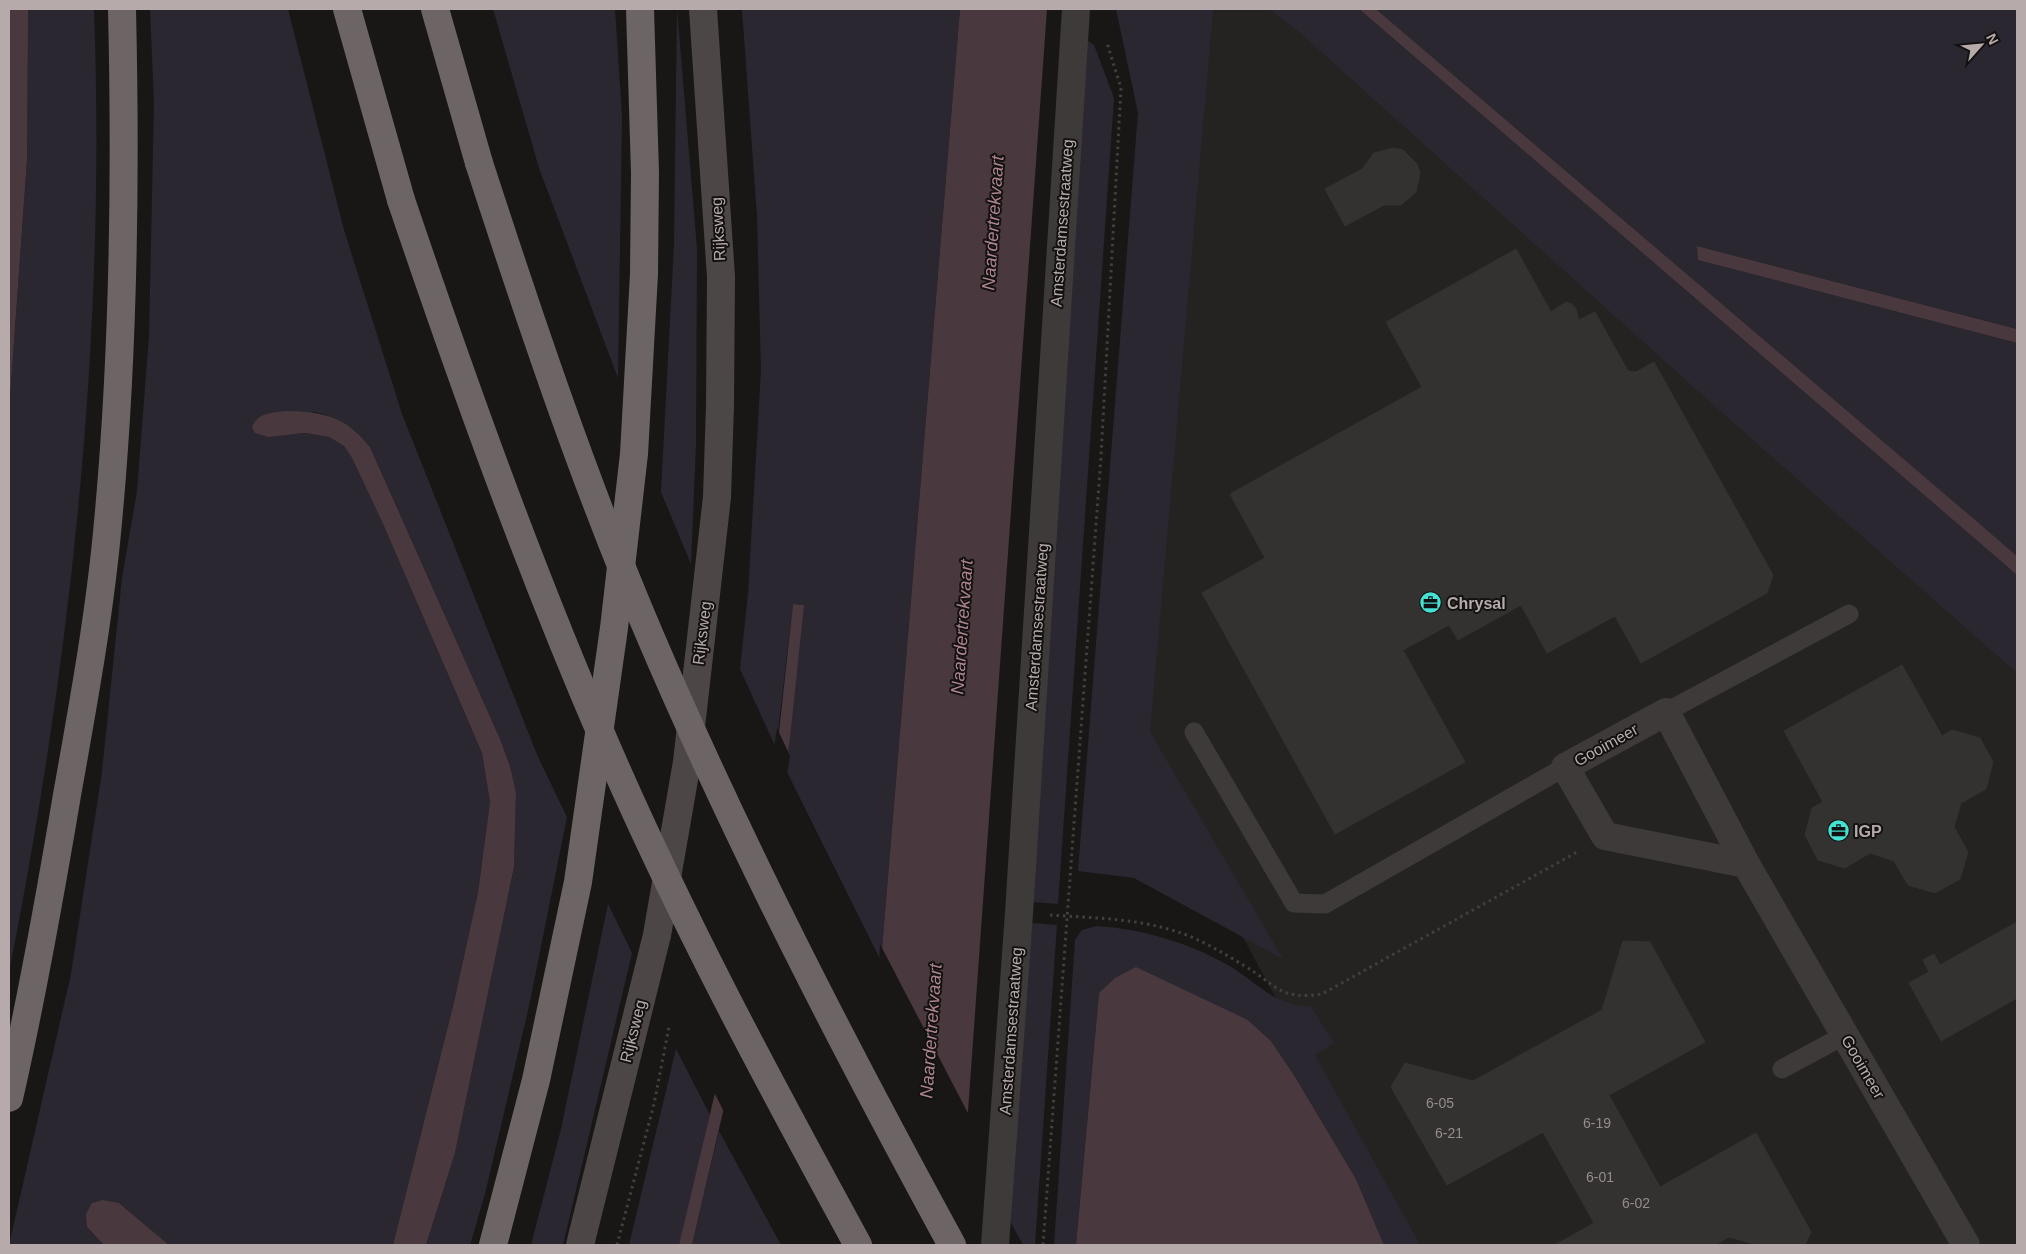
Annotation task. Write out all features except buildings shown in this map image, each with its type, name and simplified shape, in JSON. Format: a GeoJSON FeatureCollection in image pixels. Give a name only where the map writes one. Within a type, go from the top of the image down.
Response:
{"type":"FeatureCollection","features":[{"type":"Feature","properties":{"kind":"highway"},"geometry":{"type":"LineString","coordinates":[[9,1098],[32,999],[84,704],[108,523],[120,332],[124,147],[122,9]]}},
{"type":"Feature","properties":{"kind":"highway"},"geometry":{"type":"LineString","coordinates":[[347,9],[401,200],[494,469],[606,745],[695,939],[858,1245]]}},
{"type":"Feature","properties":{"kind":"highway"},"geometry":{"type":"LineString","coordinates":[[435,9],[480,163],[520,290],[565,416],[661,661],[746,849],[854,1062],[952,1245]]}},
{"type":"Feature","properties":{"kind":"highway"},"geometry":{"type":"LineString","coordinates":[[493,1245],[536,1080],[578,882],[614,628],[634,454],[644,274],[645,163],[640,9]]}},
{"type":"Feature","properties":{"kind":"main road","name":"Rijksweg"},"geometry":{"type":"LineString","coordinates":[[580,1245],[657,935],[687,762],[717,497],[721,277],[703,9]]}},
{"type":"Feature","properties":{"kind":"street","name":"Amsterdamsestraatweg"},"geometry":{"type":"LineString","coordinates":[[996,1245],[1076,9]]}},
{"type":"Feature","properties":{"kind":"street","name":"Gooimeer"},"geometry":{"type":"LineString","coordinates":[[1746,864],[1605,836],[1564,768],[1666,712],[1746,864],[1966,1245]]}},
{"type":"Feature","properties":{"kind":"lane"},"geometry":{"type":"LineString","coordinates":[[1666,712],[1848,614]]}},
{"type":"Feature","properties":{"kind":"lane"},"geometry":{"type":"LineString","coordinates":[[1194,732],[1294,903],[1325,904],[1564,768]]}},
{"type":"Feature","properties":{"kind":"lane"},"geometry":{"type":"LineString","coordinates":[[1782,1069],[1845,1035]]}},
{"type":"Feature","properties":{"kind":"path"},"geometry":{"type":"LineString","coordinates":[[1042,1245],[1101,458],[1121,88],[1104,34]]}},
{"type":"Feature","properties":{"kind":"shaded area"},"geometry":{"type":"Polygon","coordinates":[[[28,9],[94,9],[95,251],[80,493],[67,613],[51,733],[9,972],[9,412],[27,160],[28,9]]]}},
{"type":"Feature","properties":{"kind":"shaded area"},"geometry":{"type":"Polygon","coordinates":[[[150,9],[288,9],[344,230],[402,414],[538,757],[567,817],[529,1006],[485,1194],[470,1245],[426,1245],[455,1153],[514,867],[516,792],[510,766],[500,739],[370,447],[352,428],[331,417],[314,412],[269,437],[305,433],[329,437],[344,446],[352,458],[383,524],[482,753],[490,802],[478,892],[454,1002],[393,1245],[169,1245],[119,1203],[87,1227],[104,1245],[9,1245],[71,974],[102,772],[122,578],[137,491],[149,336],[154,103],[150,9]]]}},
{"type":"Feature","properties":{"kind":"shaded area"},"geometry":{"type":"Polygon","coordinates":[[[493,9],[615,9],[622,116],[618,378],[539,168],[493,9]]]}},
{"type":"Feature","properties":{"kind":"shaded area"},"geometry":{"type":"Polygon","coordinates":[[[677,9],[697,249],[696,443],[691,564],[661,492],[674,245],[677,9]]]}},
{"type":"Feature","properties":{"kind":"shaded area"},"geometry":{"type":"Polygon","coordinates":[[[742,9],[960,9],[881,961],[785,768],[803,605],[793,604],[776,748],[740,669],[748,593],[761,371],[757,216],[742,9]]]}},
{"type":"Feature","properties":{"kind":"shaded area"},"geometry":{"type":"Polygon","coordinates":[[[1116,9],[1217,9],[1213,10],[1150,732],[1283,959],[1134,878],[1078,871],[1138,113],[1116,9]]]}},
{"type":"Feature","properties":{"kind":"shaded area"},"geometry":{"type":"Polygon","coordinates":[[[1208,9],[1305,9],[2017,585],[2017,1245],[1409,1245],[1142,750],[1208,9]]]}},
{"type":"Feature","properties":{"kind":"shaded area"},"geometry":{"type":"Polygon","coordinates":[[[1269,9],[1359,9],[2017,575],[2017,673],[1718,409],[1298,31],[1269,9]]]}},
{"type":"Feature","properties":{"kind":"shaded area"},"geometry":{"type":"Polygon","coordinates":[[[1376,9],[2017,9],[2017,329],[1697,246],[1699,260],[2017,343],[2017,556],[1376,9]]]}},
{"type":"Feature","properties":{"kind":"shaded area"},"geometry":{"type":"Polygon","coordinates":[[[1087,40],[1094,45],[1114,98],[1058,904],[1032,902],[1087,40]]]}},
{"type":"Feature","properties":{"kind":"shaded area"},"geometry":{"type":"Polygon","coordinates":[[[608,904],[632,953],[563,1245],[531,1245],[561,1129],[608,904]]]}},
{"type":"Feature","properties":{"kind":"shaded area"},"geometry":{"type":"Polygon","coordinates":[[[1030,923],[1057,925],[1035,1245],[1023,1245],[1010,1221],[1030,923]]]}},
{"type":"Feature","properties":{"kind":"shaded area"},"geometry":{"type":"Polygon","coordinates":[[[1097,926],[1130,930],[1196,949],[1226,964],[1275,997],[1285,1002],[1311,1007],[1334,1043],[1315,1055],[1420,1245],[1384,1245],[1356,1179],[1294,1075],[1271,1041],[1248,1020],[1099,993],[1076,1245],[1054,1245],[1075,940],[1082,930],[1097,926]]]}},
{"type":"Feature","properties":{"kind":"shaded area"},"geometry":{"type":"Polygon","coordinates":[[[676,1049],[710,1115],[684,1233],[679,1245],[629,1245],[676,1049]]]}},
{"type":"Feature","properties":{"kind":"shaded area"},"geometry":{"type":"Polygon","coordinates":[[[719,1131],[781,1245],[692,1245],[719,1131]]]}},
{"type":"Feature","properties":{"kind":"water"},"geometry":{"type":"Polygon","coordinates":[[[10,9],[28,9],[28,30],[27,160],[9,412],[10,9]]]}},
{"type":"Feature","properties":{"kind":"water","name":"Naardertrekvaart"},"geometry":{"type":"Polygon","coordinates":[[[960,9],[1047,9],[967,1125],[881,961],[960,9]]]}},
{"type":"Feature","properties":{"kind":"water"},"geometry":{"type":"Polygon","coordinates":[[[1359,9],[1376,9],[1981,525],[2017,556],[2017,575],[1359,9]]]}},
{"type":"Feature","properties":{"kind":"water"},"geometry":{"type":"Polygon","coordinates":[[[1697,246],[2017,329],[2017,343],[1698,260],[1697,246]]]}},
{"type":"Feature","properties":{"kind":"water"},"geometry":{"type":"Polygon","coordinates":[[[286,411],[323,415],[343,422],[352,428],[370,447],[500,739],[510,766],[516,792],[514,867],[455,1153],[426,1245],[393,1245],[454,1002],[478,892],[490,802],[482,753],[383,524],[352,458],[344,446],[329,437],[305,433],[269,437],[255,433],[252,427],[258,418],[266,414],[286,411]]]}},
{"type":"Feature","properties":{"kind":"water"},"geometry":{"type":"Polygon","coordinates":[[[793,604],[804,605],[790,738],[749,1000],[692,1245],[679,1245],[741,983],[779,732],[793,604]]]}},
{"type":"Feature","properties":{"kind":"water"},"geometry":{"type":"Polygon","coordinates":[[[1136,967],[1248,1020],[1271,1041],[1294,1075],[1356,1179],[1384,1245],[1076,1245],[1099,993],[1115,978],[1136,967]]]}},
{"type":"Feature","properties":{"kind":"water"},"geometry":{"type":"Polygon","coordinates":[[[103,1200],[119,1203],[169,1245],[104,1245],[87,1227],[86,1214],[92,1203],[103,1200]]]}},
{"type":"Feature","properties":{"kind":"pier"},"geometry":{"type":"Polygon","coordinates":[[[777,728],[790,756],[751,1001],[725,1114],[713,1090],[738,982],[777,728]]]}},
{"type":"Feature","properties":{"kind":"pier"},"geometry":{"type":"Polygon","coordinates":[[[880,944],[970,1117],[964,1245],[866,1245],[880,944]]]}},
{"type":"Feature","properties":{"kind":"place","name":"Chrysal"},"geometry":{"type":"Point","coordinates":[1431,603]}},
{"type":"Feature","properties":{"kind":"place","name":"IGP"},"geometry":{"type":"Point","coordinates":[1838,831]}}]}
